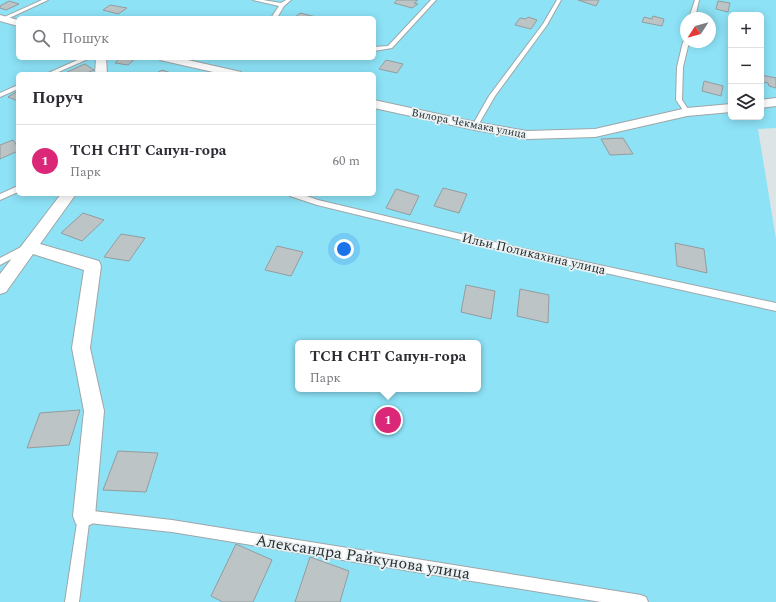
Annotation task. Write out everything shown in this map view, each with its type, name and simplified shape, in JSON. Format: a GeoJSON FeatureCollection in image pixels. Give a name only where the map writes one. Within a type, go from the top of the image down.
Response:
{"type":"FeatureCollection","features":[{"type":"Feature","properties":{"kind":"street"},"geometry":{"type":"LineString","coordinates":[[2,20],[16,23]]}},
{"type":"Feature","properties":{"kind":"street"},"geometry":{"type":"LineString","coordinates":[[101,60],[101,72]]}},
{"type":"Feature","properties":{"kind":"street"},"geometry":{"type":"LineString","coordinates":[[173,60],[228,72]]}},
{"type":"Feature","properties":{"kind":"street"},"geometry":{"type":"LineString","coordinates":[[764,104],[776,102]]}},
{"type":"Feature","properties":{"kind":"street","name":"Вилора Чекмака улица"},"geometry":{"type":"LineString","coordinates":[[376,104],[475,126],[527,135],[595,133],[687,112],[728,108]]}},
{"type":"Feature","properties":{"kind":"street"},"geometry":{"type":"LineString","coordinates":[[0,287],[28,247],[67,196]]}},
{"type":"Feature","properties":{"kind":"street"},"geometry":{"type":"LineString","coordinates":[[28,247],[93,266],[81,348],[94,411],[84,516]]}},
{"type":"Feature","properties":{"kind":"lane"},"geometry":{"type":"LineString","coordinates":[[2,20],[46,0]]}},
{"type":"Feature","properties":{"kind":"lane"},"geometry":{"type":"LineString","coordinates":[[254,0],[282,5]]}},
{"type":"Feature","properties":{"kind":"lane"},"geometry":{"type":"LineString","coordinates":[[275,16],[282,5],[289,0]]}},
{"type":"Feature","properties":{"kind":"lane"},"geometry":{"type":"LineString","coordinates":[[376,49],[390,47],[434,0]]}},
{"type":"Feature","properties":{"kind":"lane"},"geometry":{"type":"LineString","coordinates":[[475,126],[492,96],[545,24],[559,0]]}},
{"type":"Feature","properties":{"kind":"lane"},"geometry":{"type":"LineString","coordinates":[[694,12],[697,0]]}},
{"type":"Feature","properties":{"kind":"lane"},"geometry":{"type":"LineString","coordinates":[[685,48],[680,68],[679,100],[687,112]]}},
{"type":"Feature","properties":{"kind":"lane"},"geometry":{"type":"LineString","coordinates":[[54,72],[82,60]]}},
{"type":"Feature","properties":{"kind":"lane"},"geometry":{"type":"LineString","coordinates":[[0,95],[16,88]]}},
{"type":"Feature","properties":{"kind":"lane"},"geometry":{"type":"LineString","coordinates":[[0,197],[16,190]]}},
{"type":"Feature","properties":{"kind":"lane","name":"Ильи Поликахина улица"},"geometry":{"type":"LineString","coordinates":[[299,196],[317,202],[504,247],[776,306]]}},
{"type":"Feature","properties":{"kind":"lane"},"geometry":{"type":"LineString","coordinates":[[0,262],[28,247]]}},
{"type":"Feature","properties":{"kind":"lane"},"geometry":{"type":"LineString","coordinates":[[72,602],[84,516]]}},
{"type":"Feature","properties":{"kind":"lane","name":"Александра Райкунова улица"},"geometry":{"type":"LineString","coordinates":[[84,516],[203,531],[641,602]]}},
{"type":"Feature","properties":{"kind":"shaded area"},"geometry":{"type":"Polygon","coordinates":[[[0,0],[776,0],[776,128],[758,129],[776,239],[776,602],[0,602],[0,0]]]}},
{"type":"Feature","properties":{"kind":"building"},"geometry":{"type":"Polygon","coordinates":[[[397,0],[418,0],[414,3],[418,4],[412,8],[394,3],[397,0]]]}},
{"type":"Feature","properties":{"kind":"building"},"geometry":{"type":"Polygon","coordinates":[[[578,0],[599,0],[596,6],[578,0]]]}},
{"type":"Feature","properties":{"kind":"building"},"geometry":{"type":"Polygon","coordinates":[[[9,1],[19,4],[6,10],[0,8],[0,6],[9,1]]]}},
{"type":"Feature","properties":{"kind":"building"},"geometry":{"type":"Polygon","coordinates":[[[718,1],[730,3],[728,12],[716,9],[718,1]]]}},
{"type":"Feature","properties":{"kind":"building"},"geometry":{"type":"Polygon","coordinates":[[[110,5],[127,8],[118,14],[103,10],[110,5]]]}},
{"type":"Feature","properties":{"kind":"building"},"geometry":{"type":"Polygon","coordinates":[[[300,13],[312,16],[296,16],[300,13]]]}},
{"type":"Feature","properties":{"kind":"building"},"geometry":{"type":"Polygon","coordinates":[[[653,16],[664,19],[662,26],[642,22],[644,17],[652,19],[653,16]]]}},
{"type":"Feature","properties":{"kind":"building"},"geometry":{"type":"Polygon","coordinates":[[[528,17],[537,20],[531,29],[515,25],[520,18],[526,19],[528,17]]]}},
{"type":"Feature","properties":{"kind":"building"},"geometry":{"type":"Polygon","coordinates":[[[118,60],[134,60],[128,65],[115,63],[118,60]]]}},
{"type":"Feature","properties":{"kind":"building"},"geometry":{"type":"Polygon","coordinates":[[[386,60],[403,64],[397,73],[379,69],[386,60]]]}},
{"type":"Feature","properties":{"kind":"building"},"geometry":{"type":"Polygon","coordinates":[[[85,64],[94,70],[90,72],[67,72],[85,64]]]}},
{"type":"Feature","properties":{"kind":"building"},"geometry":{"type":"Polygon","coordinates":[[[764,76],[776,78],[776,88],[769,86],[768,83],[764,82],[764,76]]]}},
{"type":"Feature","properties":{"kind":"building"},"geometry":{"type":"Polygon","coordinates":[[[704,81],[723,86],[721,96],[702,91],[704,81]]]}},
{"type":"Feature","properties":{"kind":"building"},"geometry":{"type":"Polygon","coordinates":[[[16,92],[16,100],[8,97],[16,92]]]}},
{"type":"Feature","properties":{"kind":"building"},"geometry":{"type":"Polygon","coordinates":[[[623,138],[633,154],[610,155],[601,139],[623,138]]]}},
{"type":"Feature","properties":{"kind":"building"},"geometry":{"type":"Polygon","coordinates":[[[13,140],[16,144],[16,152],[0,159],[0,145],[13,140]]]}},
{"type":"Feature","properties":{"kind":"building"},"geometry":{"type":"Polygon","coordinates":[[[443,188],[467,194],[459,213],[434,206],[443,188]]]}},
{"type":"Feature","properties":{"kind":"building"},"geometry":{"type":"Polygon","coordinates":[[[396,189],[419,196],[410,215],[386,208],[396,189]]]}},
{"type":"Feature","properties":{"kind":"building"},"geometry":{"type":"Polygon","coordinates":[[[83,213],[104,220],[82,241],[61,233],[83,213]]]}},
{"type":"Feature","properties":{"kind":"building"},"geometry":{"type":"Polygon","coordinates":[[[121,234],[145,238],[129,261],[104,257],[121,234]]]}},
{"type":"Feature","properties":{"kind":"building"},"geometry":{"type":"Polygon","coordinates":[[[675,243],[704,249],[707,273],[677,266],[675,243]]]}},
{"type":"Feature","properties":{"kind":"building"},"geometry":{"type":"Polygon","coordinates":[[[277,246],[303,252],[291,276],[265,270],[277,246]]]}},
{"type":"Feature","properties":{"kind":"building"},"geometry":{"type":"Polygon","coordinates":[[[466,285],[495,291],[491,319],[461,312],[466,285]]]}},
{"type":"Feature","properties":{"kind":"building"},"geometry":{"type":"Polygon","coordinates":[[[520,289],[549,295],[548,323],[517,316],[520,289]]]}},
{"type":"Feature","properties":{"kind":"building"},"geometry":{"type":"Polygon","coordinates":[[[80,410],[69,445],[27,448],[40,413],[80,410]]]}},
{"type":"Feature","properties":{"kind":"building"},"geometry":{"type":"Polygon","coordinates":[[[118,451],[158,453],[146,492],[103,490],[118,451]]]}},
{"type":"Feature","properties":{"kind":"building"},"geometry":{"type":"Polygon","coordinates":[[[236,544],[272,560],[253,602],[223,602],[211,596],[236,544]]]}},
{"type":"Feature","properties":{"kind":"building"},"geometry":{"type":"Polygon","coordinates":[[[310,557],[349,571],[340,602],[295,602],[310,557]]]}},
{"type":"Feature","properties":{"kind":"place","name":"ТСН СНТ Сапун-гора"},"geometry":{"type":"Point","coordinates":[388,420]}}]}
